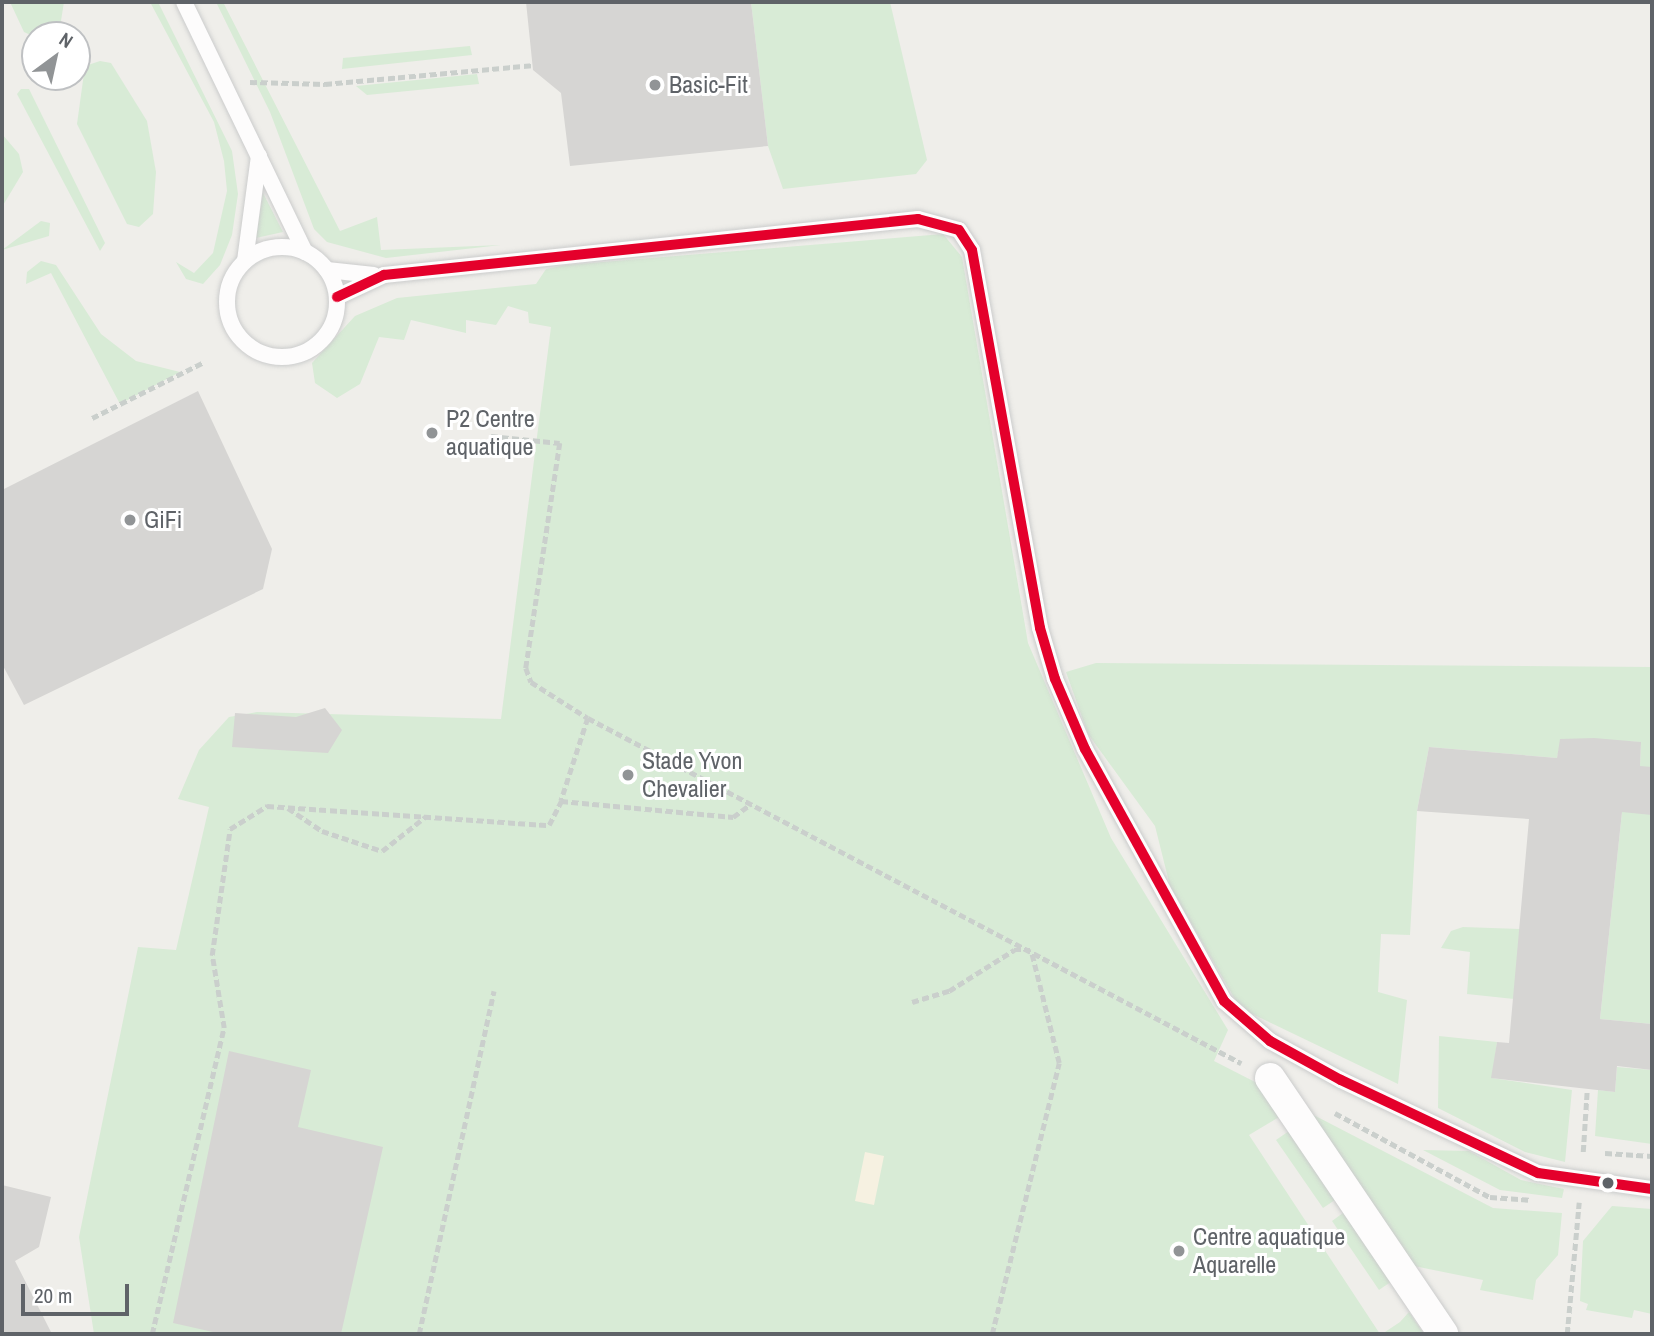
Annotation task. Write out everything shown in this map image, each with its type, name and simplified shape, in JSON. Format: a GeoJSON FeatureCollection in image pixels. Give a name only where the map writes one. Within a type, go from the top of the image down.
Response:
{"type":"FeatureCollection","features":[{"type":"Feature","properties":{"kind":"street"},"geometry":{"type":"LineString","coordinates":[[1270,1078],[1443,1334]]}},
{"type":"Feature","properties":{"kind":"lane"},"geometry":{"type":"LineString","coordinates":[[184,2],[223,85],[259,156],[305,251],[327,270],[337,297],[328,332],[316,346],[300,354],[265,355],[250,347],[230,321],[228,288],[245,261],[259,156]]}},
{"type":"Feature","properties":{"kind":"lane"},"geometry":{"type":"LineString","coordinates":[[327,270],[384,275],[918,219],[958,230],[972,250],[1040,628],[1055,679],[1085,749],[1206,975],[1240,1020],[1270,1041],[1419,1120],[1538,1173],[1581,1182],[1652,1189]]}},
{"type":"Feature","properties":{"kind":"lane"},"geometry":{"type":"LineString","coordinates":[[245,261],[274,247],[305,251]]}},
{"type":"Feature","properties":{"kind":"lane"},"geometry":{"type":"LineString","coordinates":[[337,297],[384,275]]}},
{"type":"Feature","properties":{"kind":"path"},"geometry":{"type":"LineString","coordinates":[[223,85],[325,84],[532,65]]}},
{"type":"Feature","properties":{"kind":"path"},"geometry":{"type":"LineString","coordinates":[[92,418],[193,373],[202,363]]}},
{"type":"Feature","properties":{"kind":"path"},"geometry":{"type":"LineString","coordinates":[[491,436],[560,443],[526,668],[531,681],[588,718],[1031,950],[1059,1063],[992,1334]]}},
{"type":"Feature","properties":{"kind":"path"},"geometry":{"type":"LineString","coordinates":[[152,1334],[225,1028],[212,956],[230,829],[267,806],[549,825],[561,801],[588,718]]}},
{"type":"Feature","properties":{"kind":"path"},"geometry":{"type":"LineString","coordinates":[[561,801],[733,817],[751,804]]}},
{"type":"Feature","properties":{"kind":"path"},"geometry":{"type":"LineString","coordinates":[[288,808],[322,831],[382,851],[426,817]]}},
{"type":"Feature","properties":{"kind":"path"},"geometry":{"type":"LineString","coordinates":[[912,1002],[949,991],[1014,950],[1031,950]]}},
{"type":"Feature","properties":{"kind":"path"},"geometry":{"type":"LineString","coordinates":[[419,1334],[494,991]]}},
{"type":"Feature","properties":{"kind":"path"},"geometry":{"type":"LineString","coordinates":[[1567,1334],[1587,1090]]}},
{"type":"Feature","properties":{"kind":"path"},"geometry":{"type":"LineString","coordinates":[[1583,1151],[1652,1156]]}},
{"type":"Feature","properties":{"kind":"green space"},"geometry":{"type":"Polygon","coordinates":[[[10,2],[64,2],[61,21],[21,21],[21,26],[10,2]]]}},
{"type":"Feature","properties":{"kind":"green space"},"geometry":{"type":"Polygon","coordinates":[[[150,2],[158,2],[232,151],[238,194],[232,235],[220,265],[203,284],[186,279],[176,262],[194,273],[213,253],[227,191],[224,161],[214,122],[150,2]]]}},
{"type":"Feature","properties":{"kind":"green space"},"geometry":{"type":"Polygon","coordinates":[[[216,2],[223,2],[340,231],[377,217],[381,250],[501,245],[386,258],[327,242],[314,229],[270,112],[216,2]]]}},
{"type":"Feature","properties":{"kind":"green space"},"geometry":{"type":"Polygon","coordinates":[[[751,2],[890,2],[927,160],[916,174],[783,189],[768,146],[751,2]]]}},
{"type":"Feature","properties":{"kind":"green space"},"geometry":{"type":"Polygon","coordinates":[[[470,46],[472,55],[342,69],[343,58],[470,46]]]}},
{"type":"Feature","properties":{"kind":"green space"},"geometry":{"type":"Polygon","coordinates":[[[100,61],[111,63],[147,121],[156,172],[153,214],[139,227],[127,224],[77,124],[82,91],[91,91],[91,64],[100,61]]]}},
{"type":"Feature","properties":{"kind":"green space"},"geometry":{"type":"Polygon","coordinates":[[[477,74],[479,84],[367,95],[356,86],[477,74]]]}},
{"type":"Feature","properties":{"kind":"green space"},"geometry":{"type":"Polygon","coordinates":[[[21,89],[30,91],[105,243],[100,251],[17,94],[21,89]]]}},
{"type":"Feature","properties":{"kind":"green space"},"geometry":{"type":"Polygon","coordinates":[[[2,134],[19,154],[23,172],[2,207],[2,134]]]}},
{"type":"Feature","properties":{"kind":"green space"},"geometry":{"type":"Polygon","coordinates":[[[263,193],[283,232],[256,238],[263,193]]]}},
{"type":"Feature","properties":{"kind":"green space"},"geometry":{"type":"Polygon","coordinates":[[[41,221],[50,223],[49,236],[2,250],[41,221]]]}},
{"type":"Feature","properties":{"kind":"green space","name":"Stade Yvon Chevalier"},"geometry":{"type":"Polygon","coordinates":[[[943,234],[962,257],[1028,643],[1111,838],[1228,1030],[1214,1061],[1257,1083],[1279,1117],[1249,1135],[1380,1334],[94,1334],[79,1237],[138,947],[176,950],[209,807],[178,799],[199,750],[229,717],[257,712],[501,719],[551,327],[529,323],[528,312],[508,306],[496,325],[466,320],[466,333],[411,320],[404,340],[379,337],[360,384],[337,398],[315,383],[312,363],[355,316],[397,298],[536,284],[546,269],[566,265],[943,234]]]}},
{"type":"Feature","properties":{"kind":"green space"},"geometry":{"type":"Polygon","coordinates":[[[41,261],[56,265],[101,334],[136,361],[180,372],[120,404],[51,273],[26,284],[27,272],[41,261]]]}},
{"type":"Feature","properties":{"kind":"green space"},"geometry":{"type":"Polygon","coordinates":[[[1096,663],[1652,667],[1652,1024],[1600,1019],[1622,812],[1640,766],[1641,742],[1561,739],[1557,758],[1429,747],[1417,811],[1410,935],[1381,934],[1378,992],[1407,1000],[1398,1084],[1240,1008],[1170,886],[1155,826],[1088,734],[1066,672],[1096,663]]]}},
{"type":"Feature","properties":{"kind":"green space"},"geometry":{"type":"Polygon","coordinates":[[[1463,927],[1520,929],[1514,999],[1467,994],[1470,952],[1441,948],[1451,931],[1463,927]]]}},
{"type":"Feature","properties":{"kind":"green space"},"geometry":{"type":"Polygon","coordinates":[[[1439,1036],[1497,1042],[1492,1078],[1572,1090],[1565,1162],[1525,1152],[1438,1108],[1439,1036]]]}},
{"type":"Feature","properties":{"kind":"green space"},"geometry":{"type":"Polygon","coordinates":[[[1617,1067],[1652,1070],[1652,1144],[1595,1136],[1598,1090],[1615,1092],[1617,1067]]]}},
{"type":"Feature","properties":{"kind":"green space"},"geometry":{"type":"Polygon","coordinates":[[[1304,1110],[1493,1208],[1562,1213],[1558,1255],[1536,1280],[1533,1300],[1480,1290],[1483,1280],[1404,1264],[1304,1110]]]}},
{"type":"Feature","properties":{"kind":"green space"},"geometry":{"type":"Polygon","coordinates":[[[1289,1131],[1335,1200],[1323,1208],[1276,1140],[1289,1131]]]}},
{"type":"Feature","properties":{"kind":"green space"},"geometry":{"type":"Polygon","coordinates":[[[1423,1150],[1469,1151],[1521,1180],[1564,1189],[1562,1198],[1500,1190],[1423,1150]]]}},
{"type":"Feature","properties":{"kind":"green space"},"geometry":{"type":"Polygon","coordinates":[[[1612,1206],[1652,1209],[1652,1314],[1634,1310],[1632,1318],[1586,1310],[1588,1304],[1580,1301],[1583,1241],[1612,1206]]]}},
{"type":"Feature","properties":{"kind":"green space"},"geometry":{"type":"Polygon","coordinates":[[[1343,1213],[1392,1281],[1379,1290],[1332,1221],[1343,1213]]]}},
{"type":"Feature","properties":{"kind":"green space"},"geometry":{"type":"Polygon","coordinates":[[[1409,1312],[1424,1334],[1382,1334],[1400,1322],[1409,1312]]]}},
{"type":"Feature","properties":{"kind":"sand"},"geometry":{"type":"Polygon","coordinates":[[[865,1152],[884,1156],[874,1205],[855,1201],[865,1152]]]}},
{"type":"Feature","properties":{"kind":"building","name":"Basic-Fit"},"geometry":{"type":"Polygon","coordinates":[[[526,2],[751,2],[768,146],[570,166],[561,93],[533,70],[526,2]]]}},
{"type":"Feature","properties":{"kind":"building","name":"GiFi"},"geometry":{"type":"Polygon","coordinates":[[[198,391],[272,549],[263,589],[24,705],[2,664],[2,490],[198,391]]]}},
{"type":"Feature","properties":{"kind":"building"},"geometry":{"type":"Polygon","coordinates":[[[325,708],[342,730],[328,753],[232,747],[235,713],[296,717],[325,708]]]}},
{"type":"Feature","properties":{"kind":"building"},"geometry":{"type":"Polygon","coordinates":[[[1594,738],[1641,742],[1640,766],[1652,767],[1652,815],[1622,812],[1600,1019],[1652,1024],[1652,1070],[1617,1066],[1615,1092],[1491,1078],[1497,1042],[1509,1043],[1529,819],[1417,811],[1429,747],[1557,758],[1560,739],[1594,738]]]}},
{"type":"Feature","properties":{"kind":"building"},"geometry":{"type":"Polygon","coordinates":[[[229,1051],[311,1070],[298,1127],[383,1147],[341,1334],[222,1334],[173,1323],[229,1051]]]}},
{"type":"Feature","properties":{"kind":"building"},"geometry":{"type":"Polygon","coordinates":[[[2,1185],[51,1197],[39,1247],[15,1261],[52,1334],[2,1334],[2,1185]]]}},
{"type":"Feature","properties":{"kind":"transit line"},"geometry":{"type":"LineString","coordinates":[[337,297],[384,275],[918,219],[959,230],[972,250],[1040,628],[1055,679],[1085,749],[1224,1001],[1270,1041],[1341,1080],[1538,1173],[1652,1189]]}},
{"type":"Feature","properties":{"kind":"place","name":"Basic-Fit"},"geometry":{"type":"Point","coordinates":[655,85]}},
{"type":"Feature","properties":{"kind":"place","name":"P2 Centre aquatique"},"geometry":{"type":"Point","coordinates":[432,433]}},
{"type":"Feature","properties":{"kind":"place","name":"GiFi"},"geometry":{"type":"Point","coordinates":[130,520]}},
{"type":"Feature","properties":{"kind":"place","name":"Stade Yvon Chevalier"},"geometry":{"type":"Point","coordinates":[628,775]}},
{"type":"Feature","properties":{"kind":"place","name":"Centre aquatique Aquarelle"},"geometry":{"type":"Point","coordinates":[1179,1251]}}]}
